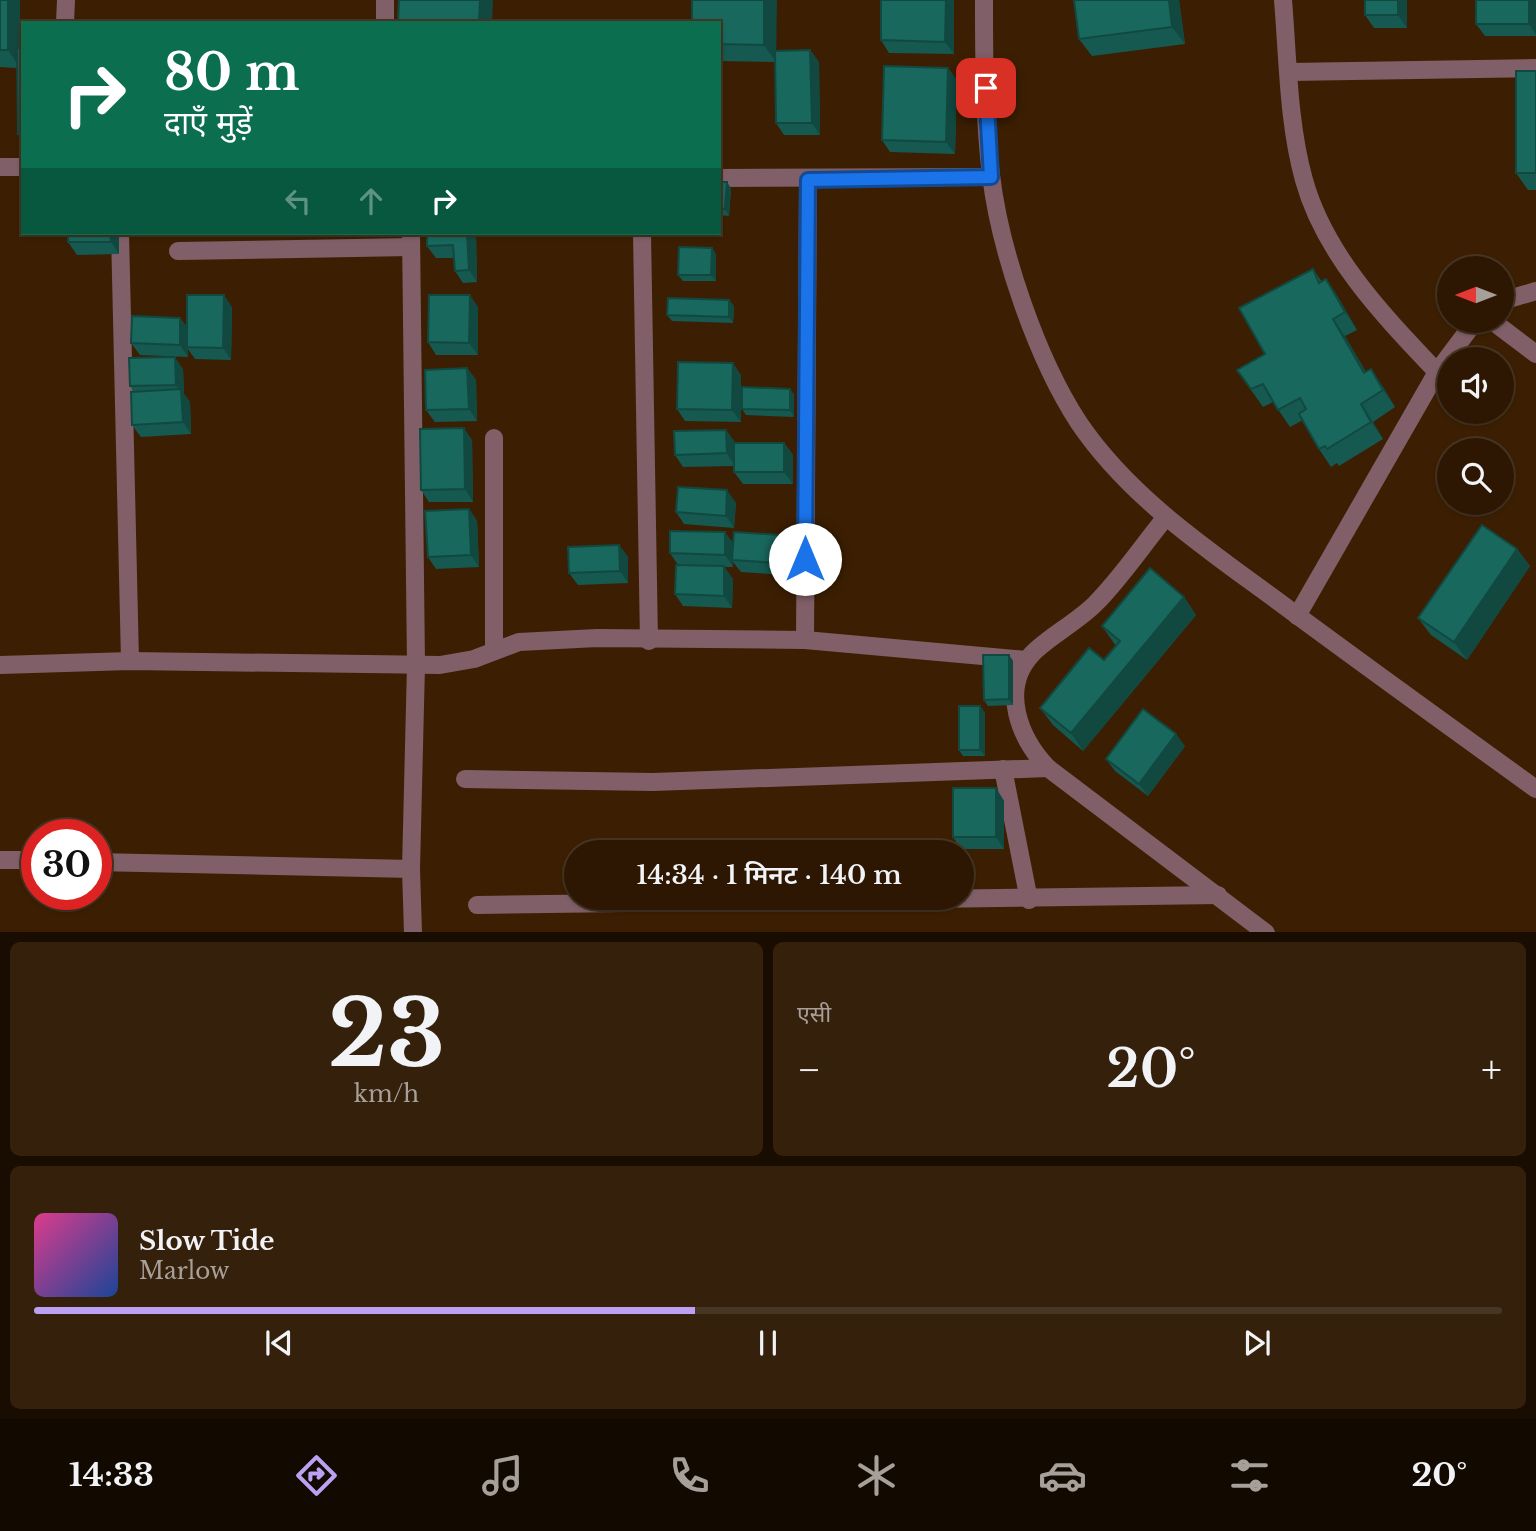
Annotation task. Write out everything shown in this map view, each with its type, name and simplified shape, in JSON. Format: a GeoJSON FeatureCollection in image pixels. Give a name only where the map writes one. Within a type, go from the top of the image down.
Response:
{"type":"FeatureCollection","features":[{"type":"Feature","properties":{"kind":"street"},"geometry":{"type":"LineString","coordinates":[[65,21],[66,0]]}},
{"type":"Feature","properties":{"kind":"street"},"geometry":{"type":"LineString","coordinates":[[385,0],[385,21]]}},
{"type":"Feature","properties":{"kind":"street"},"geometry":{"type":"LineString","coordinates":[[984,0],[991,177],[1010,261],[1029,318],[1052,373],[1098,449],[1166,517],[1536,789]]}},
{"type":"Feature","properties":{"kind":"street"},"geometry":{"type":"LineString","coordinates":[[1283,0],[1289,72],[1304,180],[1332,244],[1382,313],[1437,372],[1297,615]]}},
{"type":"Feature","properties":{"kind":"street"},"geometry":{"type":"LineString","coordinates":[[1289,72],[1536,68]]}},
{"type":"Feature","properties":{"kind":"street"},"geometry":{"type":"LineString","coordinates":[[0,167],[21,167]]}},
{"type":"Feature","properties":{"kind":"street"},"geometry":{"type":"LineString","coordinates":[[721,178],[808,180],[991,177]]}},
{"type":"Feature","properties":{"kind":"street"},"geometry":{"type":"LineString","coordinates":[[805,640],[808,180]]}},
{"type":"Feature","properties":{"kind":"street"},"geometry":{"type":"LineString","coordinates":[[120,235],[130,661]]}},
{"type":"Feature","properties":{"kind":"street"},"geometry":{"type":"LineString","coordinates":[[642,235],[649,640]]}},
{"type":"Feature","properties":{"kind":"street"},"geometry":{"type":"LineString","coordinates":[[178,251],[411,240],[416,665],[411,869],[413,932]]}},
{"type":"Feature","properties":{"kind":"street"},"geometry":{"type":"LineString","coordinates":[[1514,297],[1536,291]]}},
{"type":"Feature","properties":{"kind":"street"},"geometry":{"type":"LineString","coordinates":[[1508,333],[1536,354]]}},
{"type":"Feature","properties":{"kind":"street"},"geometry":{"type":"LineString","coordinates":[[494,438],[494,651]]}},
{"type":"Feature","properties":{"kind":"street"},"geometry":{"type":"LineString","coordinates":[[1166,517],[1097,603],[1027,660],[1018,684],[1019,729],[1034,754],[1048,768],[1265,932]]}},
{"type":"Feature","properties":{"kind":"street"},"geometry":{"type":"LineString","coordinates":[[0,665],[130,661],[456,664],[536,640],[805,640],[1027,660]]}},
{"type":"Feature","properties":{"kind":"street"},"geometry":{"type":"LineString","coordinates":[[465,779],[653,782],[1048,768]]}},
{"type":"Feature","properties":{"kind":"street"},"geometry":{"type":"LineString","coordinates":[[1003,769],[1029,900]]}},
{"type":"Feature","properties":{"kind":"street"},"geometry":{"type":"LineString","coordinates":[[0,860],[21,860]]}},
{"type":"Feature","properties":{"kind":"street"},"geometry":{"type":"LineString","coordinates":[[112,862],[411,869]]}},
{"type":"Feature","properties":{"kind":"street"},"geometry":{"type":"LineString","coordinates":[[477,905],[1029,900],[1218,895]]}},
{"type":"Feature","properties":{"kind":"building"},"geometry":{"type":"Polygon","coordinates":[[[0,0],[8,0],[8,50],[0,50],[0,0]]]}},
{"type":"Feature","properties":{"kind":"building"},"geometry":{"type":"Polygon","coordinates":[[[399,0],[480,0],[479,21],[398,21],[399,0]]]}},
{"type":"Feature","properties":{"kind":"building"},"geometry":{"type":"Polygon","coordinates":[[[692,0],[764,0],[764,45],[721,44],[721,21],[692,21],[692,0]]]}},
{"type":"Feature","properties":{"kind":"building"},"geometry":{"type":"Polygon","coordinates":[[[881,0],[946,0],[945,42],[881,40],[881,0]]]}},
{"type":"Feature","properties":{"kind":"building"},"geometry":{"type":"Polygon","coordinates":[[[1074,0],[1169,0],[1172,27],[1079,39],[1074,0]]]}},
{"type":"Feature","properties":{"kind":"building"},"geometry":{"type":"Polygon","coordinates":[[[1365,0],[1398,0],[1398,15],[1365,15],[1365,0]]]}},
{"type":"Feature","properties":{"kind":"building"},"geometry":{"type":"Polygon","coordinates":[[[1476,0],[1529,0],[1529,24],[1476,24],[1476,0]]]}},
{"type":"Feature","properties":{"kind":"building"},"geometry":{"type":"Polygon","coordinates":[[[17,48],[21,48],[21,134],[18,134],[17,48]]]}},
{"type":"Feature","properties":{"kind":"building"},"geometry":{"type":"Polygon","coordinates":[[[810,50],[812,123],[776,123],[775,51],[810,50]]]}},
{"type":"Feature","properties":{"kind":"building"},"geometry":{"type":"Polygon","coordinates":[[[884,66],[948,68],[946,142],[882,140],[884,66]]]}},
{"type":"Feature","properties":{"kind":"building"},"geometry":{"type":"Polygon","coordinates":[[[1516,71],[1536,71],[1536,173],[1516,173],[1516,71]]]}},
{"type":"Feature","properties":{"kind":"building"},"geometry":{"type":"Polygon","coordinates":[[[721,182],[727,182],[725,209],[721,209],[721,182]]]}},
{"type":"Feature","properties":{"kind":"building"},"geometry":{"type":"Polygon","coordinates":[[[68,235],[110,235],[111,242],[68,242],[68,235]]]}},
{"type":"Feature","properties":{"kind":"building"},"geometry":{"type":"Polygon","coordinates":[[[427,235],[467,235],[469,270],[455,271],[453,245],[427,246],[427,235]]]}},
{"type":"Feature","properties":{"kind":"building"},"geometry":{"type":"Polygon","coordinates":[[[679,247],[712,248],[711,275],[678,275],[679,247]]]}},
{"type":"Feature","properties":{"kind":"building"},"geometry":{"type":"Polygon","coordinates":[[[1313,269],[1319,283],[1326,279],[1345,312],[1333,319],[1364,373],[1371,369],[1383,390],[1361,404],[1371,422],[1327,449],[1325,446],[1319,449],[1299,414],[1306,409],[1300,398],[1278,410],[1263,384],[1251,389],[1237,370],[1265,354],[1239,308],[1313,269]]]}},
{"type":"Feature","properties":{"kind":"building"},"geometry":{"type":"Polygon","coordinates":[[[187,295],[224,295],[223,348],[187,347],[187,295]]]}},
{"type":"Feature","properties":{"kind":"building"},"geometry":{"type":"Polygon","coordinates":[[[429,295],[470,295],[469,343],[428,342],[429,295]]]}},
{"type":"Feature","properties":{"kind":"building"},"geometry":{"type":"Polygon","coordinates":[[[668,298],[729,300],[729,317],[667,315],[668,298]]]}},
{"type":"Feature","properties":{"kind":"building"},"geometry":{"type":"Polygon","coordinates":[[[132,316],[180,318],[180,345],[131,343],[132,316]]]}},
{"type":"Feature","properties":{"kind":"building"},"geometry":{"type":"Polygon","coordinates":[[[175,357],[176,385],[130,386],[129,358],[175,357]]]}},
{"type":"Feature","properties":{"kind":"building"},"geometry":{"type":"Polygon","coordinates":[[[678,362],[733,363],[732,410],[677,409],[678,362]]]}},
{"type":"Feature","properties":{"kind":"building"},"geometry":{"type":"Polygon","coordinates":[[[467,368],[469,409],[426,410],[425,370],[467,368]]]}},
{"type":"Feature","properties":{"kind":"building"},"geometry":{"type":"Polygon","coordinates":[[[742,387],[790,389],[790,410],[742,409],[742,387]]]}},
{"type":"Feature","properties":{"kind":"building"},"geometry":{"type":"Polygon","coordinates":[[[181,389],[183,422],[132,425],[131,392],[181,389]]]}},
{"type":"Feature","properties":{"kind":"building"},"geometry":{"type":"Polygon","coordinates":[[[464,428],[465,489],[421,490],[420,429],[464,428]]]}},
{"type":"Feature","properties":{"kind":"building"},"geometry":{"type":"Polygon","coordinates":[[[726,430],[727,453],[675,455],[674,431],[726,430]]]}},
{"type":"Feature","properties":{"kind":"building"},"geometry":{"type":"Polygon","coordinates":[[[734,443],[784,443],[784,472],[734,472],[734,443]]]}},
{"type":"Feature","properties":{"kind":"building"},"geometry":{"type":"Polygon","coordinates":[[[678,487],[727,490],[726,516],[676,512],[678,487]]]}},
{"type":"Feature","properties":{"kind":"building"},"geometry":{"type":"Polygon","coordinates":[[[469,509],[471,555],[428,557],[425,511],[469,509]]]}},
{"type":"Feature","properties":{"kind":"building"},"geometry":{"type":"Polygon","coordinates":[[[1482,525],[1517,549],[1454,642],[1418,618],[1482,525]]]}},
{"type":"Feature","properties":{"kind":"building"},"geometry":{"type":"Polygon","coordinates":[[[670,531],[725,532],[725,555],[670,553],[670,531]]]}},
{"type":"Feature","properties":{"kind":"building"},"geometry":{"type":"Polygon","coordinates":[[[734,532],[779,535],[778,563],[732,560],[734,532]]]}},
{"type":"Feature","properties":{"kind":"building"},"geometry":{"type":"Polygon","coordinates":[[[619,545],[620,571],[569,573],[568,547],[619,545]]]}},
{"type":"Feature","properties":{"kind":"building"},"geometry":{"type":"Polygon","coordinates":[[[676,565],[724,566],[724,596],[675,594],[676,565]]]}},
{"type":"Feature","properties":{"kind":"building"},"geometry":{"type":"Polygon","coordinates":[[[1150,568],[1184,597],[1071,733],[1040,708],[1089,648],[1104,660],[1120,641],[1102,626],[1150,568]]]}},
{"type":"Feature","properties":{"kind":"building"},"geometry":{"type":"Polygon","coordinates":[[[983,655],[1009,655],[1009,699],[984,700],[983,655]]]}},
{"type":"Feature","properties":{"kind":"building"},"geometry":{"type":"Polygon","coordinates":[[[959,706],[980,706],[980,750],[959,750],[959,706]]]}},
{"type":"Feature","properties":{"kind":"building"},"geometry":{"type":"Polygon","coordinates":[[[1143,709],[1176,734],[1139,784],[1106,759],[1143,709]]]}},
{"type":"Feature","properties":{"kind":"building"},"geometry":{"type":"Polygon","coordinates":[[[953,788],[996,788],[996,837],[953,837],[953,788]]]}},
{"type":"Feature","properties":{"kind":"route"},"geometry":{"type":"LineString","coordinates":[[805,559],[808,180],[991,177],[986,88]]}}]}
